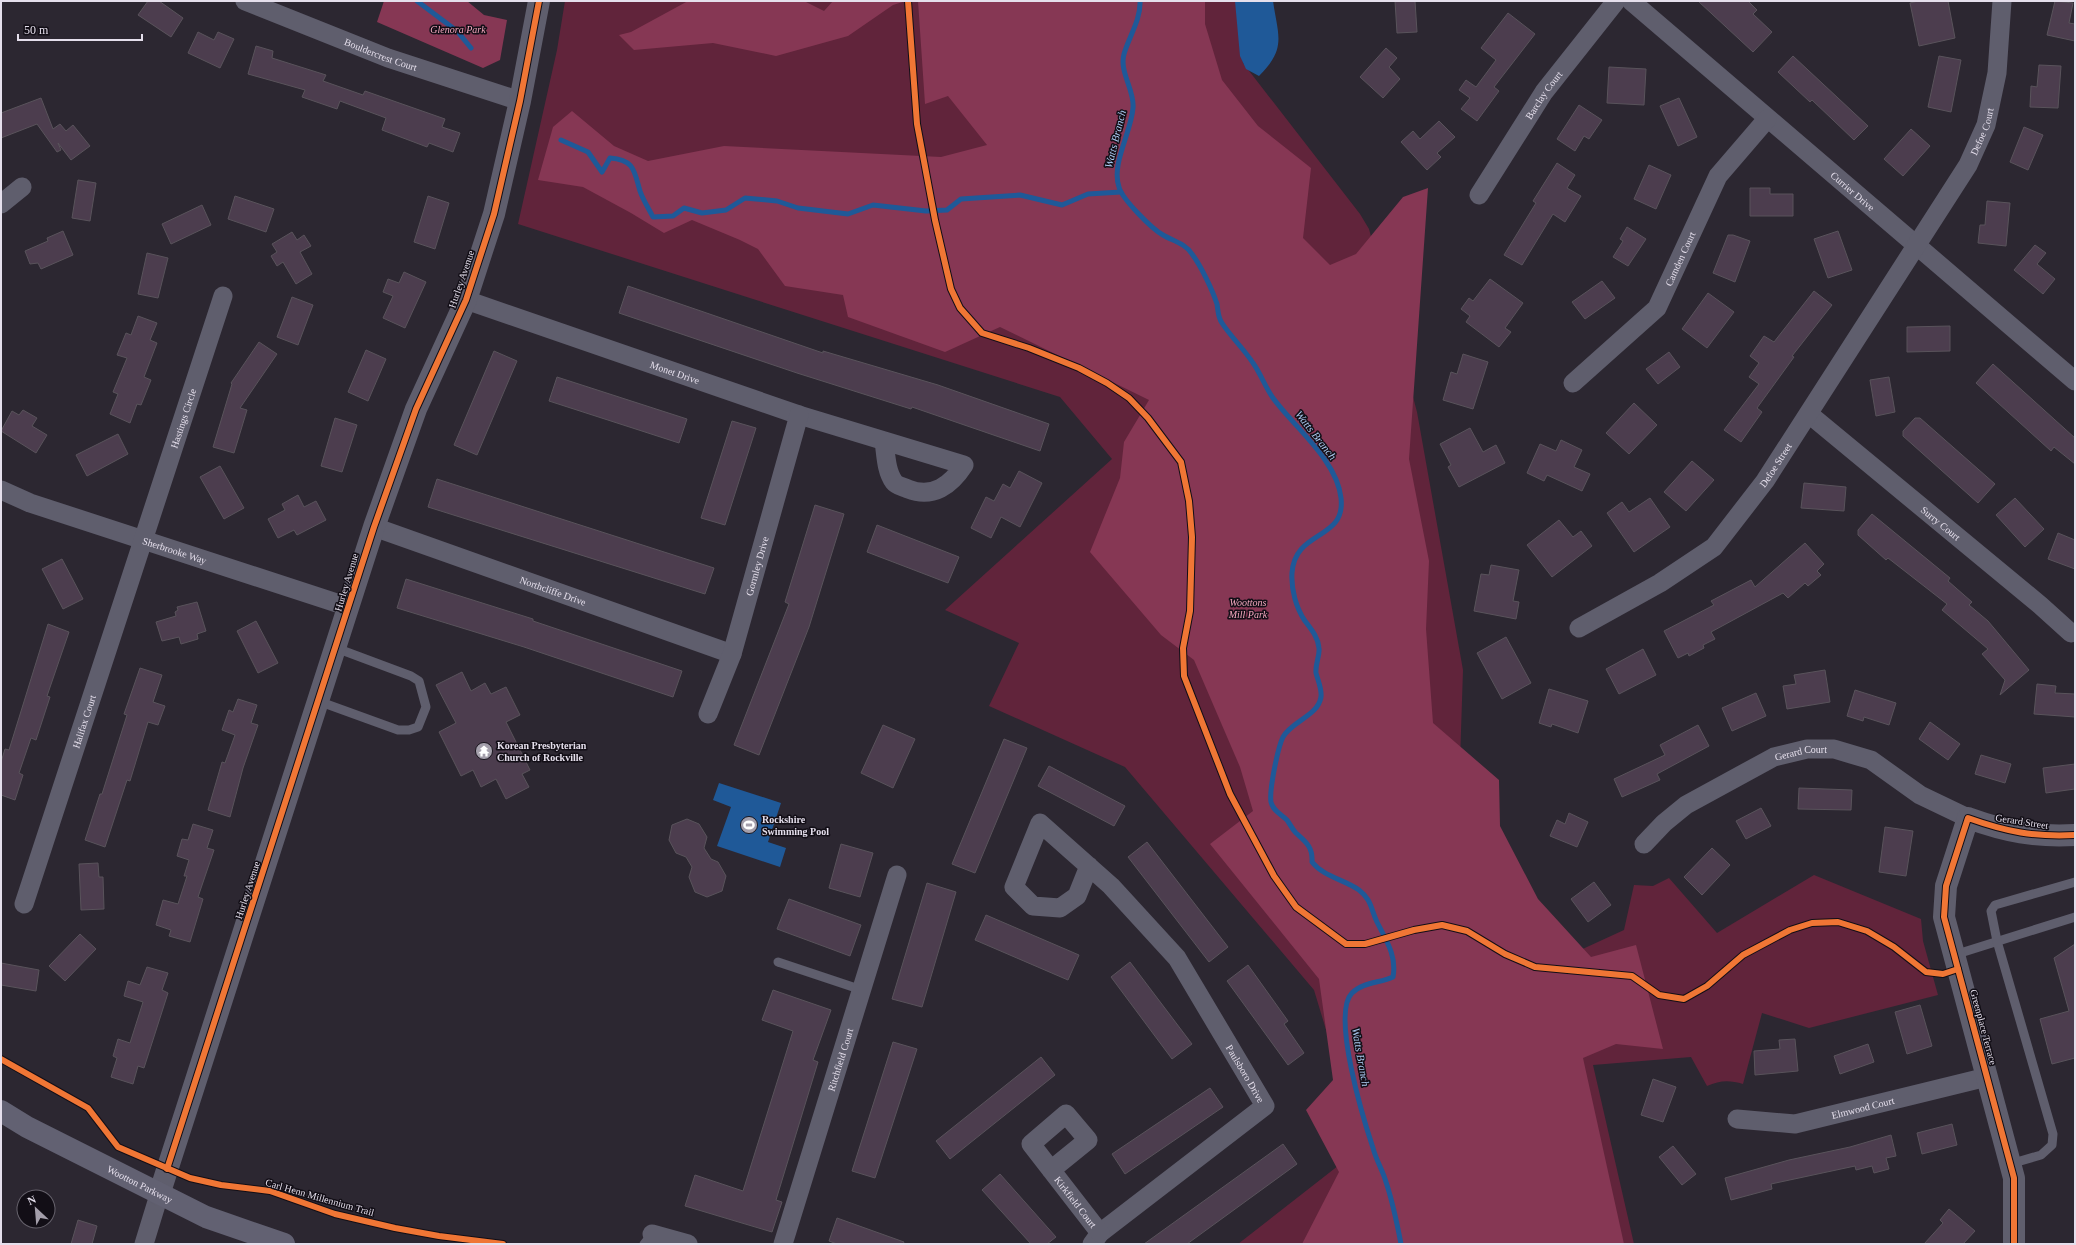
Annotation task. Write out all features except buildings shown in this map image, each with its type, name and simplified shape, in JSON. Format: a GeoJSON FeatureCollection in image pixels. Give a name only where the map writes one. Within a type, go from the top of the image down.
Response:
{"type":"FeatureCollection","features":[{"type":"Feature","properties":{"kind":"main road","name":"Wootton Parkway"},"geometry":{"type":"LineString","coordinates":[[1,1111],[27,1127],[159,1195],[206,1217],[284,1244]]}},
{"type":"Feature","properties":{"kind":"street","name":"Bouldercrest Court"},"geometry":{"type":"LineString","coordinates":[[245,1],[388,58],[520,101]]}},
{"type":"Feature","properties":{"kind":"street","name":"Hurley Avenue"},"geometry":{"type":"LineString","coordinates":[[144,1244],[374,527],[416,409],[466,300],[494,214],[520,101],[539,1]]}},
{"type":"Feature","properties":{"kind":"street","name":"Barclay Court"},"geometry":{"type":"LineString","coordinates":[[1479,195],[1544,92],[1616,1]]}},
{"type":"Feature","properties":{"kind":"street","name":"Currier Drive"},"geometry":{"type":"LineString","coordinates":[[1631,1],[1767,119],[2075,381]]}},
{"type":"Feature","properties":{"kind":"street","name":"Defoe Court"},"geometry":{"type":"LineString","coordinates":[[1916,246],[1968,165],[1986,125],[1997,73],[2002,1]]}},
{"type":"Feature","properties":{"kind":"street","name":"Camden Court"},"geometry":{"type":"LineString","coordinates":[[1573,383],[1657,308],[1718,176],[1767,119]]}},
{"type":"Feature","properties":{"kind":"street"},"geometry":{"type":"LineString","coordinates":[[1,204],[22,187]]}},
{"type":"Feature","properties":{"kind":"street","name":"Defoe Street"},"geometry":{"type":"LineString","coordinates":[[1579,628],[1660,583],[1714,547],[1765,481],[1916,246]]}},
{"type":"Feature","properties":{"kind":"street","name":"Hastings Circle"},"geometry":{"type":"LineString","coordinates":[[143,540],[222,296]]}},
{"type":"Feature","properties":{"kind":"street","name":"Monet Drive"},"geometry":{"type":"LineString","coordinates":[[466,300],[799,415],[884,441]]}},
{"type":"Feature","properties":{"kind":"street","name":"Surry Court"},"geometry":{"type":"LineString","coordinates":[[1809,414],[2040,605],[2071,633]]}},
{"type":"Feature","properties":{"kind":"street","name":"Gormley Drive"},"geometry":{"type":"LineString","coordinates":[[708,714],[732,654],[799,415]]}},
{"type":"Feature","properties":{"kind":"street","name":"Sherbrooke Way"},"geometry":{"type":"LineString","coordinates":[[1,490],[30,503],[349,607]]}},
{"type":"Feature","properties":{"kind":"street","name":"Northcliffe Drive"},"geometry":{"type":"LineString","coordinates":[[374,527],[732,654]]}},
{"type":"Feature","properties":{"kind":"street","name":"Halifax Court"},"geometry":{"type":"LineString","coordinates":[[24,904],[143,540]]}},
{"type":"Feature","properties":{"kind":"street","name":"Gerard Court"},"geometry":{"type":"LineString","coordinates":[[1644,844],[1664,823],[1686,805],[1774,757],[1807,749],[1834,749],[1871,760],[1920,795],[1968,818]]}},
{"type":"Feature","properties":{"kind":"street","name":"Gerard Street"},"geometry":{"type":"LineString","coordinates":[[1968,818],[1996,828],[2042,836],[2075,835]]}},
{"type":"Feature","properties":{"kind":"street","name":"Greenplace Terrace"},"geometry":{"type":"LineString","coordinates":[[1968,818],[1946,886],[1944,917],[2014,1178],[2014,1244]]}},
{"type":"Feature","properties":{"kind":"street","name":"Paulsboro Drive"},"geometry":{"type":"LineString","coordinates":[[1089,866],[1077,896],[1060,908],[1033,906],[1014,887],[1040,823],[1089,866],[1111,886],[1177,958],[1265,1106],[1096,1239]]}},
{"type":"Feature","properties":{"kind":"street","name":"Ritchfield Court"},"geometry":{"type":"LineString","coordinates":[[783,1244],[898,875]]}},
{"type":"Feature","properties":{"kind":"street","name":"Elmwood Court"},"geometry":{"type":"LineString","coordinates":[[1737,1119],[1795,1124],[1987,1077]]}},
{"type":"Feature","properties":{"kind":"street","name":"Kirkfield Court"},"geometry":{"type":"LineString","coordinates":[[1051,1170],[1096,1239]]}},
{"type":"Feature","properties":{"kind":"street"},"geometry":{"type":"LineString","coordinates":[[650,1241],[688,1244]]}},
{"type":"Feature","properties":{"kind":"lane"},"geometry":{"type":"LineString","coordinates":[[318,701],[398,730],[409,730],[418,726],[426,707],[424,692],[419,681],[415,678],[336,648]]}},
{"type":"Feature","properties":{"kind":"lane"},"geometry":{"type":"LineString","coordinates":[[2010,1164],[2041,1155],[2052,1145],[2053,1134],[1997,941],[1991,911],[1996,905],[2075,882]]}},
{"type":"Feature","properties":{"kind":"lane"},"geometry":{"type":"LineString","coordinates":[[1954,955],[2075,917]]}},
{"type":"Feature","properties":{"kind":"lane"},"geometry":{"type":"LineString","coordinates":[[778,962],[862,990]]}},
{"type":"Feature","properties":{"kind":"green space","name":"Glenora Park"},"geometry":{"type":"Polygon","coordinates":[[[384,1],[467,1],[484,15],[507,20],[500,60],[483,68],[377,22],[384,1]]]}},
{"type":"Feature","properties":{"kind":"green space","name":"Woottons Mill Park"},"geometry":{"type":"Polygon","coordinates":[[[565,1],[1239,1],[1243,63],[1360,214],[1369,229],[1417,412],[1463,670],[1458,823],[1563,958],[1624,930],[1634,885],[1653,886],[1669,878],[1717,933],[1814,875],[1921,919],[1923,941],[1938,995],[1809,1028],[1762,1013],[1743,1084],[1725,1081],[1707,1086],[1691,1057],[1593,1065],[1634,1244],[1238,1244],[1375,1137],[1346,1096],[1314,990],[1125,767],[989,706],[1019,643],[945,610],[1112,459],[1060,397],[518,224],[557,50],[565,1]]]}},
{"type":"Feature","properties":{"kind":"green space"},"geometry":{"type":"Polygon","coordinates":[[[688,1],[804,1],[824,11],[833,1],[906,1],[893,5],[848,36],[776,56],[713,43],[634,50],[619,35],[631,32],[688,1]]]}},
{"type":"Feature","properties":{"kind":"green space","name":"Woottons Mill Park"},"geometry":{"type":"Polygon","coordinates":[[[918,1],[1205,1],[1205,24],[1222,80],[1258,126],[1311,168],[1303,238],[1330,265],[1356,254],[1403,197],[1428,188],[1409,459],[1429,561],[1426,629],[1433,723],[1499,780],[1500,826],[1538,899],[1591,957],[1636,945],[1663,1049],[1616,1044],[1583,1058],[1624,1244],[1302,1244],[1339,1172],[1306,1110],[1333,1080],[1319,979],[1210,844],[1253,811],[1240,767],[1194,660],[1161,635],[1090,552],[1120,478],[1124,442],[1149,400],[1000,327],[945,352],[848,317],[843,295],[785,286],[758,249],[740,240],[692,220],[664,233],[583,187],[538,180],[553,127],[572,111],[614,146],[648,161],[724,146],[941,157],[987,145],[948,96],[925,104],[918,1]]]}},
{"type":"Feature","properties":{"kind":"water"},"geometry":{"type":"Polygon","coordinates":[[[1235,1],[1273,1],[1278,33],[1277,49],[1268,66],[1259,76],[1246,69],[1240,56],[1235,1]]]}},
{"type":"Feature","properties":{"kind":"water","name":"Rockshire Swimming Pool"},"geometry":{"type":"Polygon","coordinates":[[[719,783],[781,803],[768,842],[786,848],[780,867],[717,846],[731,807],[713,800],[719,783]]]}},
{"type":"Feature","properties":{"kind":"waterway"},"geometry":{"type":"LineString","coordinates":[[417,1],[457,31],[471,48]]}},
{"type":"Feature","properties":{"kind":"waterway","name":"Watts Branch"},"geometry":{"type":"LineString","coordinates":[[1140,1],[1139,14],[1126,48],[1123,61],[1125,75],[1132,95],[1133,108],[1129,128],[1119,158],[1117,178],[1121,192],[1131,206],[1152,227],[1163,235],[1186,247],[1192,254],[1203,271],[1217,304],[1218,314],[1221,321],[1253,363],[1273,398],[1323,457],[1332,470],[1338,484],[1341,498],[1340,512],[1336,522],[1310,541],[1295,559],[1292,573],[1293,592],[1299,610],[1317,640],[1319,651],[1316,673],[1321,697],[1319,704],[1315,709],[1287,731],[1283,737],[1274,769],[1271,788],[1271,802],[1275,810],[1287,820],[1308,845],[1311,852],[1312,862],[1317,867],[1328,875],[1353,886],[1363,893],[1370,904],[1390,948],[1394,969],[1393,977],[1356,989],[1352,993],[1347,1005],[1345,1022],[1351,1068],[1357,1093],[1374,1152],[1385,1178],[1395,1213],[1401,1244]]}},
{"type":"Feature","properties":{"kind":"waterway"},"geometry":{"type":"LineString","coordinates":[[561,140],[588,152],[602,172],[610,158],[618,159],[629,164],[634,172],[644,201],[653,217],[673,216],[684,208],[702,213],[726,210],[745,198],[777,201],[798,208],[848,214],[873,205],[926,211],[947,210],[961,199],[1020,195],[1062,205],[1088,194],[1121,192]]}},
{"type":"Feature","properties":{"kind":"cycle path"},"geometry":{"type":"LineString","coordinates":[[167,1169],[374,527],[416,409],[466,300],[494,214],[520,101],[539,1]]}},
{"type":"Feature","properties":{"kind":"cycle path"},"geometry":{"type":"LineString","coordinates":[[908,1],[917,124],[935,220],[951,289],[960,308],[982,333],[1029,348],[1079,368],[1107,383],[1129,398],[1148,418],[1181,462],[1189,501],[1192,537],[1190,611],[1183,648],[1184,676],[1230,794],[1274,876],[1296,907],[1346,944],[1365,944],[1414,930],[1442,925],[1467,931],[1505,954],[1535,967],[1632,976],[1659,995],[1684,999],[1707,986],[1743,955],[1790,930],[1812,923],[1838,922],[1867,931],[1894,947],[1926,972],[1943,974],[1958,969]]}},
{"type":"Feature","properties":{"kind":"cycle path"},"geometry":{"type":"LineString","coordinates":[[2014,1244],[2014,1178],[1944,917],[1946,886],[1968,818],[1995,827],[2033,834],[2075,835]]}},
{"type":"Feature","properties":{"kind":"cycle path","name":"Carl Henn Millennium Trail"},"geometry":{"type":"LineString","coordinates":[[1,1059],[88,1108],[118,1147],[190,1178],[221,1185],[270,1191],[335,1214],[395,1228],[439,1236],[503,1244]]}},
{"type":"Feature","properties":{"kind":"place","name":"Korean Presbyterian Church of Rockville"},"geometry":{"type":"Point","coordinates":[484,751]}},
{"type":"Feature","properties":{"kind":"place","name":"Rockshire Swimming Pool"},"geometry":{"type":"Point","coordinates":[749,825]}}]}
